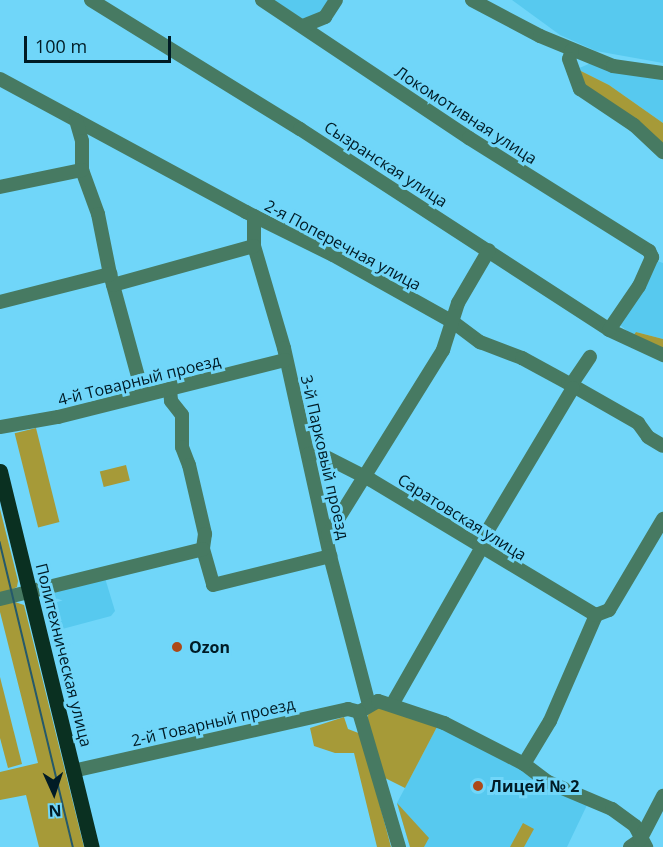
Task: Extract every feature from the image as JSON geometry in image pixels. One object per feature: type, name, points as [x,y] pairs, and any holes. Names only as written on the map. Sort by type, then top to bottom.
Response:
[{"type":"main road","name":"Политехническая улица","points":[[0,471],[92,847]]},
{"type":"street","name":"Сызранская улица","points":[[91,0],[489,250],[609,330],[663,355]]},
{"type":"street","points":[[108,11],[119,0]]},
{"type":"street","name":"Локомотивная улица","points":[[262,0],[469,138],[649,251],[652,257],[639,286],[609,330]]},
{"type":"street","points":[[303,26],[325,17],[336,0]]},
{"type":"street","points":[[472,0],[572,50],[613,66],[663,73]]},
{"type":"street","points":[[572,50],[569,59],[580,89],[634,125],[663,152]]},
{"type":"street","name":"2-я Поперечная улица","points":[[0,79],[254,216],[333,255],[453,322],[480,342],[522,358],[638,423],[648,437],[663,446]]},
{"type":"street","points":[[76,120],[82,141],[82,170],[98,214],[111,279],[143,395]]},
{"type":"street","points":[[0,187],[82,170]]},
{"type":"street","name":"3-й Парковый проезд","points":[[254,216],[254,246],[309,454],[364,709],[399,847]]},
{"type":"street","points":[[0,302],[254,246]]},
{"type":"street","points":[[328,535],[443,350],[458,303],[489,250]]},
{"type":"street","points":[[590,357],[393,703],[444,723],[524,764],[548,782],[612,809],[635,826],[639,845]]},
{"type":"street","name":"4-й Товарный проезд","points":[[0,427],[58,417],[285,360]]},
{"type":"street","points":[[170,389],[171,401],[182,415],[182,447],[205,534],[202,549],[213,585],[330,556]]},
{"type":"street","name":"Саратовская улица","points":[[309,454],[318,453],[365,477],[596,615]]},
{"type":"street","points":[[524,764],[550,721],[596,615],[609,610],[663,519]]},
{"type":"street","points":[[0,599],[202,549]]},
{"type":"street","name":"2-й Товарный проезд","points":[[74,771],[348,709],[364,709],[378,701],[393,703]]},
{"type":"street","points":[[639,845],[663,796]]},
{"type":"shaded area","points":[[274,0],[330,0],[321,15],[304,20]]},
{"type":"shaded area","points":[[512,0],[663,0],[663,63],[596,51],[560,35]]},
{"type":"shaded area","points":[[591,63],[663,78],[663,123],[609,85],[577,69]]},
{"type":"shaded area","points":[[577,69],[609,85],[663,123],[663,147],[583,87]]},
{"type":"shaded area","points":[[657,261],[663,263],[663,339],[636,332],[633,336],[620,325]]},
{"type":"shaded area","points":[[636,332],[663,339],[663,349],[633,336]]},
{"type":"shaded area","points":[[36,428],[59,522],[38,527],[15,433]]},
{"type":"shaded area","points":[[126,465],[130,481],[104,487],[100,472]]},
{"type":"shaded area","points":[[0,509],[18,581],[17,587],[4,593],[0,592]]},
{"type":"shaded area","points":[[105,578],[115,611],[111,616],[51,632],[44,603],[46,595]]},
{"type":"shaded area","points":[[15,602],[24,605],[84,847],[39,847],[26,795],[0,800],[0,772],[38,763],[0,612],[0,605]]},
{"type":"shaded area","points":[[0,677],[22,764],[8,768],[0,738]]},
{"type":"shaded area","points":[[381,706],[438,725],[405,788],[383,777],[367,720],[369,711]]},
{"type":"shaded area","points":[[344,717],[348,729],[361,734],[391,847],[377,847],[354,753],[335,753],[314,746],[310,728]]},
{"type":"shaded area","name":"Лицей № 2","points":[[438,725],[588,803],[567,847],[410,847],[397,803]]},
{"type":"shaded area","points":[[397,803],[429,838],[424,847],[410,847]]},
{"type":"shaded area","points":[[523,823],[534,829],[524,847],[510,847]]},
{"type":"tram line","points":[[0,542],[73,847]]},
{"type":"place","name":"Ozon","points":[[177,647]]},
{"type":"place","name":"Лицей № 2","points":[[478,786]]}]
